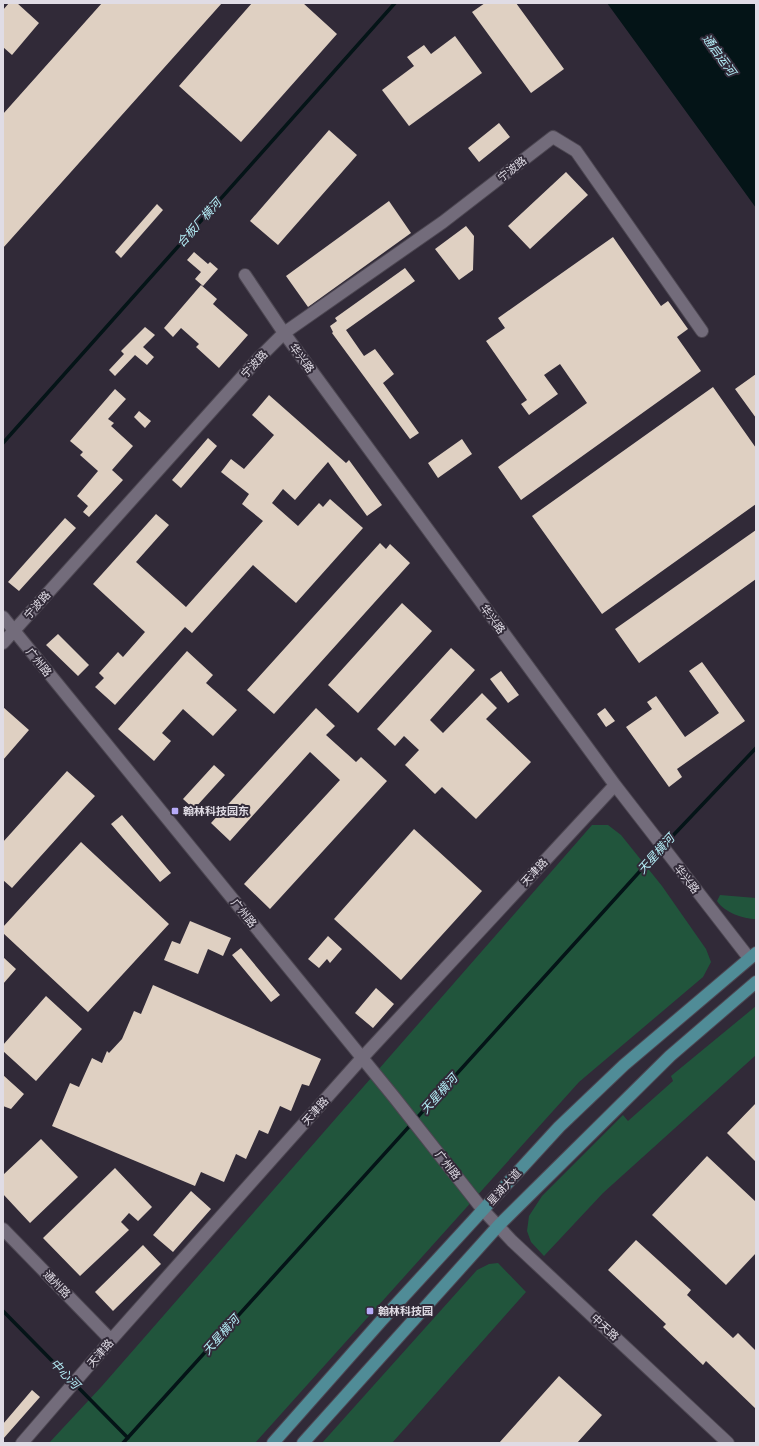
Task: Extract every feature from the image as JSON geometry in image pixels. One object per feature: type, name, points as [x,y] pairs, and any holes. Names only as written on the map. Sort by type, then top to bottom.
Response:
[{"type":"main road","name":"星湖大道","points":[[273,1443],[381,1321],[559,1127],[624,1065],[752,955]]},
{"type":"main road","name":"星湖大道","points":[[303,1443],[499,1225],[670,1056],[756,982]]},
{"type":"street","name":"宁波路","points":[[3,643],[258,359],[284,333],[443,222],[553,137],[576,151],[702,331]]},
{"type":"street","name":"华兴路","points":[[246,275],[284,333],[615,785],[683,875],[752,955]]},
{"type":"street","name":"广州路","points":[[3,617],[394,1097],[483,1210]]},
{"type":"street","name":"天津路","points":[[22,1443],[111,1340],[362,1058],[615,785]]},
{"type":"street","name":"中天路","points":[[483,1210],[499,1225],[512,1241],[728,1443]]},
{"type":"street","name":"通州路","points":[[3,1229],[111,1340]]},
{"type":"green space","points":[[592,825],[608,825],[621,835],[662,886],[706,949],[711,962],[703,977],[579,1082],[255,1443],[49,1443],[102,1386]]},
{"type":"green space","points":[[720,895],[756,898],[756,919],[745,918],[729,912],[717,901]]},
{"type":"green space","points":[[756,1006],[756,1055],[603,1193],[544,1256],[531,1242],[527,1231],[529,1216],[542,1196],[623,1115],[628,1121],[673,1081],[671,1076]]},
{"type":"green space","points":[[498,1263],[526,1292],[392,1443],[322,1443],[477,1270],[489,1264]]},
{"type":"water","name":"通启运河","points":[[607,3],[756,3],[756,208],[743,190]]},
{"type":"building","points":[[9,3],[17,3],[39,23],[12,55],[3,47],[3,10]]},
{"type":"building","points":[[102,3],[222,3],[3,248],[3,114]]},
{"type":"building","points":[[252,3],[303,3],[337,34],[241,142],[179,86]]},
{"type":"building","points":[[485,3],[516,3],[564,69],[531,93],[472,12]]},
{"type":"building","points":[[455,36],[482,73],[409,126],[382,90],[414,66],[407,57],[424,45],[431,54]]},
{"type":"building","points":[[499,123],[510,137],[479,162],[468,148]]},
{"type":"building","points":[[329,130],[357,155],[278,245],[250,221]]},
{"type":"building","points":[[566,172],[588,195],[530,249],[508,226]]},
{"type":"building","points":[[389,201],[411,233],[308,307],[286,276]]},
{"type":"building","points":[[157,204],[163,210],[121,258],[115,252]]},
{"type":"building","points":[[466,226],[474,236],[473,270],[459,280],[435,249]]},
{"type":"building","points":[[613,237],[661,306],[668,301],[688,329],[677,337],[701,371],[521,500],[498,467],[587,403],[560,364],[544,375],[558,394],[529,415],[521,404],[527,400],[486,341],[505,328],[498,318]]},
{"type":"building","points":[[194,252],[208,264],[210,262],[218,269],[203,286],[195,279],[201,272],[187,260]]},
{"type":"building","points":[[405,268],[415,281],[346,330],[364,356],[375,349],[394,374],[383,383],[419,433],[410,439],[332,333],[333,332],[330,326],[337,321],[335,318]]},
{"type":"building","points":[[201,285],[217,299],[213,304],[248,335],[219,368],[196,347],[199,344],[181,328],[173,337],[164,328]]},
{"type":"building","points":[[145,327],[155,335],[143,347],[154,357],[147,365],[135,355],[115,376],[109,370],[124,354],[121,351]]},
{"type":"building","points":[[756,374],[756,418],[735,389]]},
{"type":"building","points":[[713,387],[756,448],[756,504],[602,614],[532,516]]},
{"type":"building","points":[[115,389],[126,399],[108,419],[114,423],[111,426],[133,446],[112,470],[123,480],[89,517],[83,512],[88,506],[77,496],[98,471],[80,455],[83,452],[70,441]]},
{"type":"building","points":[[269,395],[346,463],[349,460],[382,505],[367,516],[328,462],[295,500],[283,489],[272,503],[298,526],[319,503],[323,507],[330,499],[363,528],[296,603],[253,565],[192,633],[185,627],[115,705],[95,687],[104,678],[99,673],[118,652],[123,657],[145,632],[93,584],[156,514],[169,525],[136,562],[186,607],[263,521],[242,504],[249,494],[221,472],[231,459],[244,469],[274,435],[252,415]]},
{"type":"building","points":[[139,411],[151,421],[145,428],[134,417]]},
{"type":"building","points":[[208,438],[217,446],[181,488],[172,480]]},
{"type":"building","points":[[462,439],[472,454],[438,478],[428,463]]},
{"type":"building","points":[[65,518],[76,528],[19,591],[8,582]]},
{"type":"building","points":[[756,530],[756,579],[639,663],[615,629]]},
{"type":"building","points":[[380,543],[386,549],[390,544],[410,563],[274,714],[247,690]]},
{"type":"building","points":[[402,603],[432,631],[358,713],[328,685]]},
{"type":"building","points":[[58,634],[89,665],[78,676],[46,645]]},
{"type":"building","points":[[451,648],[475,670],[430,720],[443,733],[482,693],[497,708],[486,719],[531,762],[476,819],[442,787],[435,794],[405,765],[419,750],[404,736],[395,746],[377,729]]},
{"type":"building","points":[[187,651],[213,675],[206,683],[237,710],[213,736],[183,709],[162,733],[171,741],[154,761],[118,729]]},
{"type":"building","points":[[702,662],[745,721],[677,769],[682,777],[669,787],[626,727],[652,709],[647,702],[656,696],[685,737],[719,713],[689,671]]},
{"type":"building","points":[[501,671],[519,695],[508,703],[490,679]]},
{"type":"building","points":[[3,707],[29,730],[3,760]]},
{"type":"building","points":[[316,708],[335,726],[326,735],[356,762],[361,757],[387,781],[270,909],[244,884],[340,780],[310,752],[230,841],[211,823]]},
{"type":"building","points":[[605,708],[615,721],[606,727],[597,714]]},
{"type":"building","points":[[214,765],[225,775],[194,809],[183,799]]},
{"type":"building","points":[[67,771],[95,796],[12,888],[3,880],[3,842]]},
{"type":"building","points":[[122,815],[171,873],[160,882],[111,824]]},
{"type":"building","points":[[414,829],[482,891],[401,980],[334,919]]},
{"type":"building","points":[[81,842],[169,924],[88,1012],[3,933],[3,927]]},
{"type":"building","points":[[190,921],[231,938],[223,956],[208,949],[198,974],[164,960],[172,941],[180,944]]},
{"type":"building","points":[[328,936],[342,949],[330,963],[327,959],[319,968],[308,959]]},
{"type":"building","points":[[241,948],[280,995],[271,1002],[232,955]]},
{"type":"building","points":[[3,957],[16,969],[3,984]]},
{"type":"building","points":[[153,985],[321,1059],[309,1086],[302,1084],[291,1111],[280,1106],[268,1134],[259,1130],[246,1159],[236,1154],[224,1182],[201,1172],[195,1186],[52,1126],[70,1083],[79,1087],[92,1058],[102,1063],[107,1051],[109,1053],[122,1039],[134,1011],[141,1014]]},
{"type":"building","points":[[376,988],[394,1004],[373,1028],[355,1013]]},
{"type":"building","points":[[46,996],[82,1029],[36,1081],[3,1051],[3,1045]]},
{"type":"building","points":[[3,1075],[24,1094],[11,1109],[3,1106]]},
{"type":"building","points":[[756,1103],[756,1162],[727,1133]]},
{"type":"building","points":[[41,1139],[78,1177],[30,1223],[3,1194],[3,1175]]},
{"type":"building","points":[[707,1156],[756,1202],[756,1253],[726,1285],[652,1215]]},
{"type":"building","points":[[115,1168],[152,1207],[138,1221],[129,1213],[121,1222],[129,1230],[80,1276],[43,1238]]},
{"type":"building","points":[[191,1191],[211,1209],[173,1252],[153,1235]]},
{"type":"building","points":[[636,1240],[691,1290],[687,1295],[733,1338],[738,1333],[756,1351],[756,1409],[706,1361],[703,1365],[663,1327],[666,1324],[608,1270]]},
{"type":"building","points":[[143,1245],[161,1264],[113,1311],[95,1292]]},
{"type":"building","points":[[559,1376],[602,1415],[577,1443],[499,1443]]},
{"type":"building","points":[[32,1390],[40,1397],[3,1439],[3,1424]]},
{"type":"waterway","name":"合板厂横河","points":[[3,443],[395,3]]},
{"type":"waterway","name":"天星横河","points":[[665,844],[756,748]]},
{"type":"waterway","name":"天星横河","points":[[123,1443],[660,849]]},
{"type":"waterway","name":"中心河","points":[[3,1311],[128,1438]]},
{"type":"place","name":"翰林科技园东","points":[[175,811]]},
{"type":"place","name":"翰林科技园","points":[[370,1311]]}]
